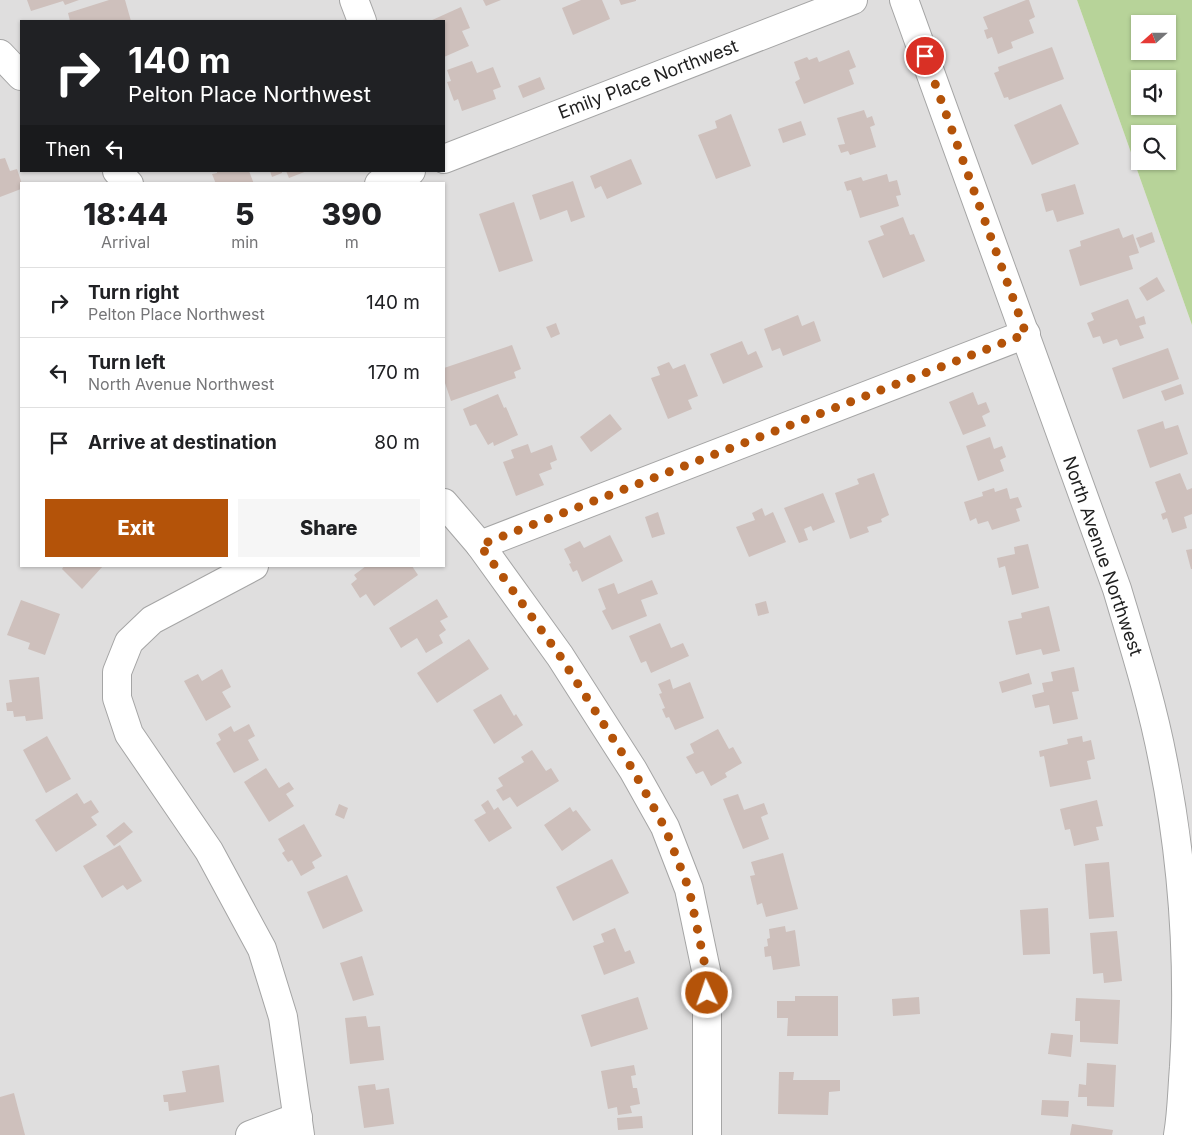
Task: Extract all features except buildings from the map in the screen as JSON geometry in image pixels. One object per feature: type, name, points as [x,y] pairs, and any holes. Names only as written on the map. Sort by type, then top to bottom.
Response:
[{"type":"street","points":[[354,0],[362,20]]},
{"type":"street","name":"Emily Place Northwest","points":[[445,159],[853,0]]},
{"type":"street","name":"North Avenue Northwest","points":[[904,0],[1117,589],[1144,678],[1163,761],[1177,850],[1185,940],[1186,1029],[1178,1135]]},
{"type":"street","points":[[0,54],[20,75]]},
{"type":"street","points":[[118,172],[127,182]]},
{"type":"street","points":[[384,182],[409,172]]},
{"type":"street","points":[[480,545],[1026,334]]},
{"type":"street","points":[[445,504],[480,545],[560,656],[633,770],[665,828],[689,889],[707,975],[706,1135]]},
{"type":"street","points":[[250,1135],[299,1126],[283,1017],[262,949],[209,851],[129,734],[117,698],[117,672],[129,642],[152,620],[252,567]]},
{"type":"shaded area","points":[[0,0],[1077,0],[1131,153],[1131,170],[1137,170],[1192,325],[1192,1135],[0,1135]]},
{"type":"green space","points":[[1077,0],[1192,0],[1192,325],[1137,170],[1176,170],[1176,125],[1131,125],[1131,153]]},
{"type":"route","points":[[707,993],[707,975],[689,889],[665,828],[633,770],[560,656],[480,545],[1026,334],[925,56]]}]
